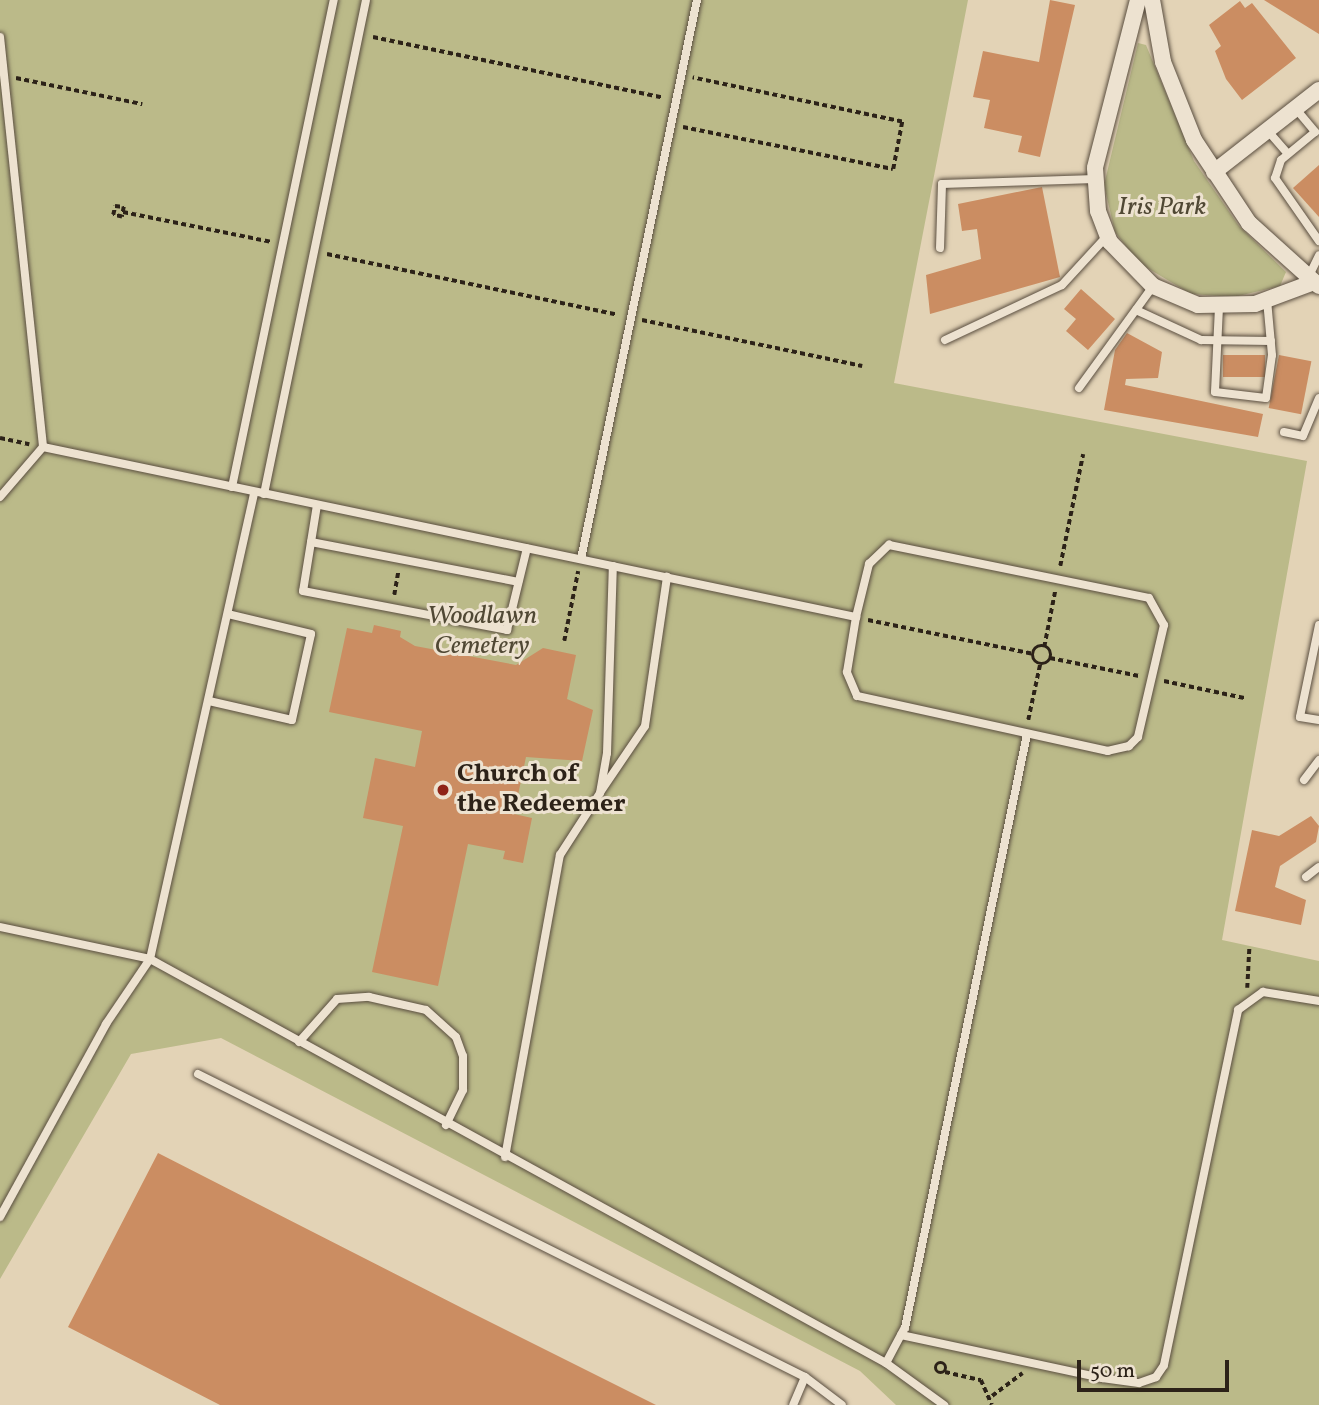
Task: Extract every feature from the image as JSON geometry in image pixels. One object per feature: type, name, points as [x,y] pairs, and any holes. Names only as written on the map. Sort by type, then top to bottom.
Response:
[{"type":"street","points":[[1138,0],[1103,125],[1095,179],[1107,236],[1153,286],[1180,300],[1219,307],[1268,300],[1314,282],[1263,239],[1214,172],[1171,90],[1152,0]]},
{"type":"street","points":[[1214,172],[1319,90]]},
{"type":"lane","points":[[232,487],[334,0]]},
{"type":"lane","points":[[264,494],[366,0]]},
{"type":"lane","points":[[581,559],[697,0]]},
{"type":"lane","points":[[0,37],[43,447],[0,497]]},
{"type":"lane","points":[[1296,109],[1315,132],[1279,164],[1277,184],[1319,241]]},
{"type":"lane","points":[[1268,131],[1288,154]]},
{"type":"lane","points":[[940,248],[943,184],[1095,179]]},
{"type":"lane","points":[[945,341],[1062,285],[1107,236]]},
{"type":"lane","points":[[1314,282],[1319,255]]},
{"type":"lane","points":[[1079,388],[1153,286]]},
{"type":"lane","points":[[1219,307],[1215,392],[1266,398],[1271,341],[1268,300]]},
{"type":"lane","points":[[1136,310],[1176,333],[1217,343],[1271,341]]},
{"type":"lane","points":[[1284,432],[1303,436],[1319,398]]},
{"type":"lane","points":[[43,447],[856,617]]},
{"type":"lane","points":[[0,1217],[106,1024],[150,959],[254,492]]},
{"type":"lane","points":[[317,505],[303,591],[507,630],[527,548]]},
{"type":"lane","points":[[311,542],[519,582]]},
{"type":"lane","points":[[889,545],[1058,576],[1149,598],[1162,613],[1163,632],[1142,730],[1129,746],[1108,751],[862,700],[847,672],[856,617],[869,564],[889,545]]},
{"type":"lane","points":[[600,793],[607,753],[613,566]]},
{"type":"lane","points":[[505,1157],[560,855],[645,726],[667,577]]},
{"type":"lane","points":[[209,701],[292,720],[309,646],[311,634],[228,614]]},
{"type":"lane","points":[[1319,625],[1300,717],[1319,720]]},
{"type":"lane","points":[[886,1363],[901,1335],[1026,734]]},
{"type":"lane","points":[[1304,780],[1319,760]]},
{"type":"lane","points":[[1306,877],[1319,867]]},
{"type":"lane","points":[[0,927],[150,959],[446,1125],[886,1363],[944,1405]]},
{"type":"lane","points":[[901,1335],[1139,1383],[1162,1370],[1233,1026],[1252,996],[1319,1001]]},
{"type":"lane","points":[[299,1042],[322,1009],[337,999],[369,997],[426,1010],[456,1037],[463,1056],[463,1090],[446,1125]]},
{"type":"lane","points":[[198,1074],[805,1377],[842,1405]]},
{"type":"lane","points":[[793,1405],[805,1377]]},
{"type":"path","points":[[360,34],[676,101]]},
{"type":"path","points":[[4,75],[142,104]]},
{"type":"path","points":[[671,124],[893,169],[902,122],[681,76]]},
{"type":"path","points":[[123,212],[284,244]]},
{"type":"path","points":[[314,251],[862,366]]},
{"type":"path","points":[[0,438],[43,447]]},
{"type":"path","points":[[1033,654],[1044,647],[1083,454]]},
{"type":"path","points":[[391,608],[401,559]]},
{"type":"path","points":[[564,641],[581,559]]},
{"type":"path","points":[[856,617],[1033,654],[1040,664]]},
{"type":"path","points":[[1026,734],[1040,664],[1051,656],[1044,647]]},
{"type":"path","points":[[1249,949],[1242,981],[1252,996]]},
{"type":"path","points":[[992,1396],[1013,1385],[1025,1361]]},
{"type":"path","points":[[945,1372],[981,1380],[992,1396],[992,1405]]},
{"type":"green space","name":"Woodlawn Cemetery","points":[[0,0],[968,0],[894,383],[1307,461],[1222,940],[1319,961],[1319,1405],[896,1405],[860,1371],[221,1038],[131,1054],[0,1279]]},
{"type":"green space","name":"Iris Park","points":[[1138,43],[1146,45],[1194,161],[1239,226],[1286,272],[1280,286],[1234,297],[1191,294],[1139,263],[1115,232],[1104,185]]},
{"type":"building","points":[[1050,0],[1075,5],[1040,157],[1018,152],[1022,136],[984,128],[990,100],[973,97],[983,51],[1039,62]]},
{"type":"building","points":[[1264,0],[1319,0],[1319,34]]},
{"type":"building","points":[[1240,1],[1245,8],[1252,3],[1296,58],[1242,100],[1226,79],[1215,51],[1221,46],[1209,25]]},
{"type":"building","points":[[1319,165],[1319,217],[1293,188]]},
{"type":"building","points":[[1042,187],[1060,277],[930,314],[926,275],[981,259],[977,229],[962,231],[958,204]]},
{"type":"building","points":[[1081,289],[1115,319],[1088,350],[1066,331],[1076,319],[1064,309]]},
{"type":"building","points":[[1127,333],[1162,352],[1158,378],[1126,379],[1125,385],[1263,414],[1258,437],[1104,410],[1115,350]]},
{"type":"building","points":[[1223,355],[1265,355],[1265,377],[1223,377]]},
{"type":"building","points":[[1279,355],[1311,361],[1301,414],[1269,408]]},
{"type":"building","name":"Church of the Redeemer","points":[[374,625],[401,631],[400,637],[415,646],[516,665],[543,648],[576,655],[567,699],[593,710],[582,761],[526,757],[514,814],[532,818],[523,863],[503,859],[505,851],[468,844],[438,986],[372,972],[403,826],[363,818],[375,758],[415,767],[422,731],[329,712],[347,628],[372,633]]},
{"type":"building","points":[[1311,816],[1319,826],[1316,842],[1280,866],[1275,887],[1306,900],[1301,925],[1235,911],[1252,830],[1279,836]]},
{"type":"building","points":[[158,1153],[656,1405],[220,1405],[68,1327]]},
{"type":"place","name":"Church of the Redeemer","points":[[443,790]]}]
